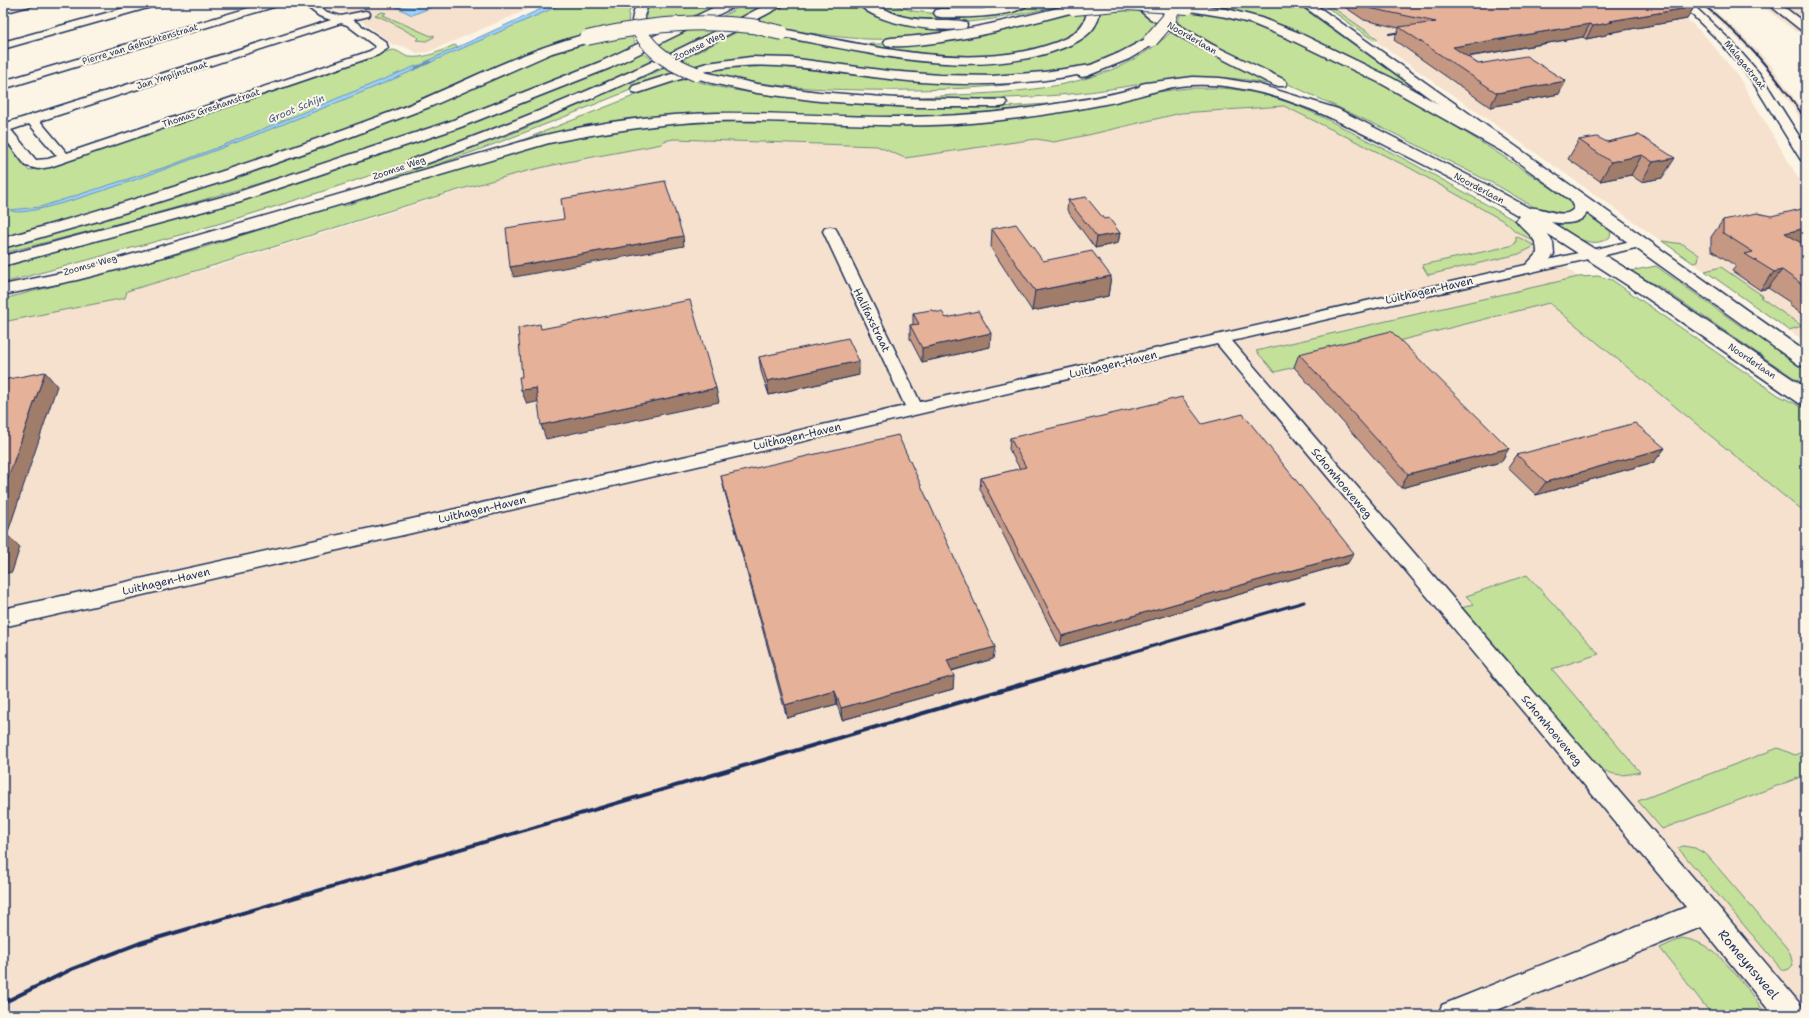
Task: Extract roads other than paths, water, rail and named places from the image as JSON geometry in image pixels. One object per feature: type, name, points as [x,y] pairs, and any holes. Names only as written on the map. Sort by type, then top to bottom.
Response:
[{"type":"main road","points":[[643,3],[638,16],[640,32],[652,50],[661,58],[696,74],[730,83],[785,94],[822,98],[957,104],[1055,100],[1198,81],[1250,85],[1289,95],[1346,120]]},
{"type":"main road","points":[[3,261],[234,198],[456,124],[605,65],[732,3]]},
{"type":"main road","name":"Zoomse Weg","points":[[3,290],[271,212],[474,142],[625,81],[725,33],[778,3]]},
{"type":"main road","points":[[864,3],[882,13],[898,18],[926,24],[947,25],[990,23],[1074,8],[1128,3],[1188,7],[1227,13],[1257,21],[1292,35],[1387,81],[1508,149]]},
{"type":"main road","points":[[928,12],[950,14],[978,13],[1005,9],[1023,3]]},
{"type":"main road","points":[[3,243],[92,218],[222,177],[345,134],[427,102],[547,50],[587,38],[641,27],[695,23],[750,26],[871,50],[926,57],[980,59],[1008,58],[1047,50],[1077,37],[1092,22],[1094,13],[1092,3]]},
{"type":"main road","name":"Noorderlaan","points":[[1137,3],[1154,16],[1203,45],[1309,98],[1346,120],[1485,190],[1592,253],[1806,398]]},
{"type":"main road","points":[[730,83],[817,92],[914,93],[963,91],[1037,84],[1072,76],[1132,52],[1151,40],[1163,28],[1170,18],[1174,3]]},
{"type":"main road","points":[[1305,3],[1806,361]]},
{"type":"main road","points":[[812,38],[879,42],[951,38],[989,31],[1074,8]]},
{"type":"main road","points":[[376,189],[542,130],[668,78],[718,65],[757,61],[779,61],[889,76],[972,80],[1039,77],[1095,68]]},
{"type":"main road","points":[[3,290],[129,261],[546,139],[628,124],[716,117],[885,122],[972,119],[1022,114],[1082,104],[1144,91],[1160,85]]},
{"type":"main road","points":[[1485,190],[1536,212],[1563,218],[1576,216],[1580,212],[1582,208],[1577,197]]},
{"type":"main road","points":[[1485,190],[1527,222],[1541,237],[1545,244],[1545,254],[1534,266]]},
{"type":"street","points":[[3,10],[30,3]]},
{"type":"street","points":[[3,46],[154,3]]},
{"type":"street","name":"Pierre van Gehuchtenstraat","points":[[3,85],[276,3]]},
{"type":"street","points":[[307,3],[322,14],[340,20]]},
{"type":"street","name":"Malagastraat","points":[[1685,3],[1726,42],[1756,77],[1806,157]]},
{"type":"street","points":[[1772,3],[1806,29]]},
{"type":"street","name":"Jan Ympijnstraat","points":[[3,128],[323,27],[340,20],[365,14]]},
{"type":"street","name":"Thomas Greshamstraat","points":[[3,128],[31,163],[38,165],[65,158],[374,53],[382,48],[382,44],[351,24],[340,20]]},
{"type":"street","points":[[32,120],[65,158]]},
{"type":"street","name":"Halifaxstraat","points":[[830,231],[915,409]]},
{"type":"street","name":"Luithagen-Haven","points":[[3,618],[412,526],[1534,266],[1640,243]]},
{"type":"street","name":"Schomhoeveweg","points":[[1221,339],[1706,912]]},
{"type":"street","points":[[1452,1015],[1706,912]]},
{"type":"street","name":"Romeynsweel","points":[[1706,912],[1791,1015]]},
{"type":"water","points":[[427,3],[443,3],[412,15],[396,7]]},
{"type":"water","points":[[554,3],[565,3],[429,63],[425,63],[425,62]]},
{"type":"water","points":[[420,65],[421,67],[342,101],[207,154],[138,179],[77,199],[32,210],[10,210],[40,207],[172,165]]},
{"type":"waterway","name":"Groot Schijn","points":[[416,68],[430,62]]},
{"type":"railway","points":[[1701,3],[1731,29],[1758,57],[1783,87],[1806,120]]},
{"type":"railway","points":[[1389,34],[1407,31]]},
{"type":"railway","points":[[1081,667],[1304,602]]},
{"type":"railway","points":[[3,1003],[72,969],[140,943],[1084,666]]}]
